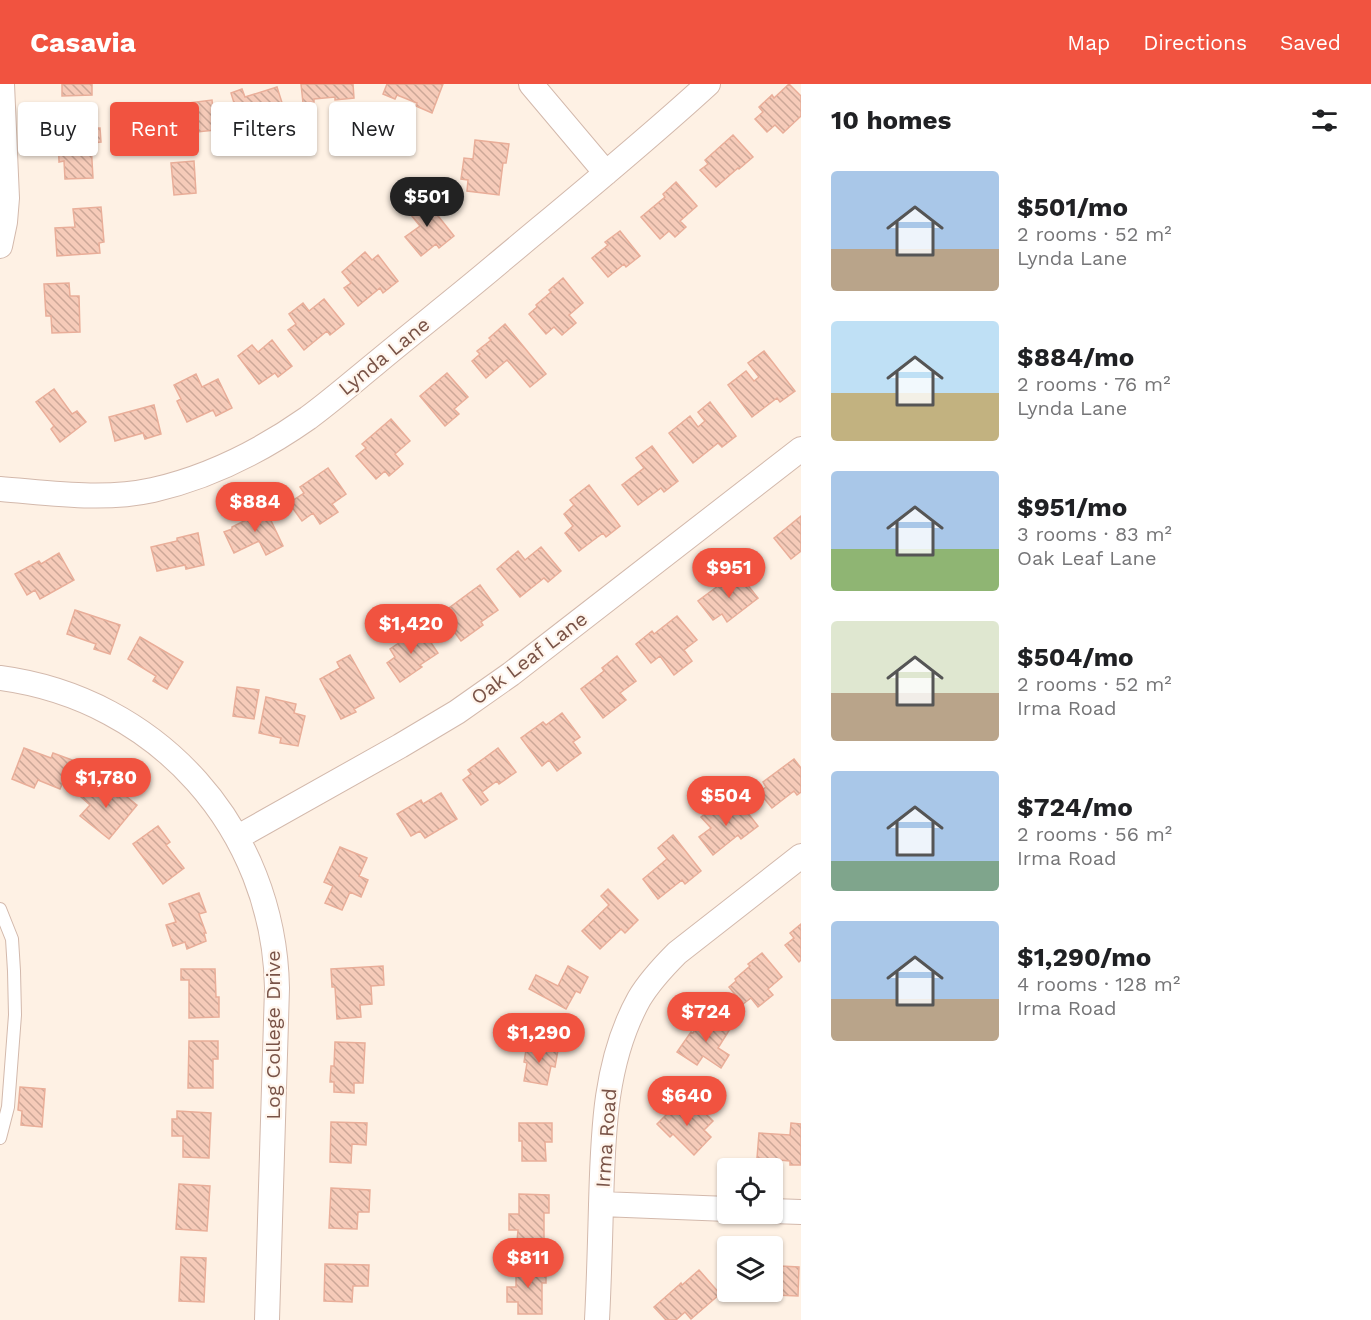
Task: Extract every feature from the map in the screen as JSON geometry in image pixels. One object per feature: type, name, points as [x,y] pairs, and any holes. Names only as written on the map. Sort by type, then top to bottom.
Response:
[{"type":"street","points":[[0,246],[7,198],[2,84]]},
{"type":"street","points":[[531,84],[606,173]]},
{"type":"street","name":"Lynda Lane","points":[[0,489],[82,496],[122,496],[154,490],[199,477],[252,453],[310,416],[606,173],[708,84]]},
{"type":"street","name":"Oak Leaf Lane","points":[[238,837],[457,712],[512,674],[801,449]]},
{"type":"street","name":"Log College Drive","points":[[0,678],[74,697],[110,712],[143,733],[167,752],[200,784],[228,821],[242,845],[259,886],[271,926],[277,968],[267,1320]]},
{"type":"street","name":"Irma Road","points":[[597,1320],[607,1099],[611,1073],[622,1036],[639,998],[660,970],[677,953],[801,856]]},
{"type":"street","points":[[601,1204],[717,1209]]},
{"type":"street","points":[[783,1211],[801,1212]]},
{"type":"lane","points":[[0,909],[12,939],[15,1016],[8,1107],[0,1138]]},
{"type":"building","points":[[62,84],[92,84],[92,95],[62,96]]},
{"type":"building","points":[[301,84],[353,84],[354,98],[335,100],[335,97],[303,102]]},
{"type":"building","points":[[387,84],[443,84],[432,113],[416,106],[416,102],[397,95],[395,99],[383,94]]},
{"type":"building","points":[[789,84],[801,96],[801,116],[783,133],[775,125],[767,132],[755,119],[763,112],[759,107],[772,95],[774,98]]},
{"type":"building","points":[[277,87],[282,102],[234,102],[231,93],[242,89],[245,97]]},
{"type":"building","points":[[212,100],[211,130],[199,132],[199,102],[196,102]]},
{"type":"building","points":[[98,128],[100,128],[101,142],[98,142]]},
{"type":"building","points":[[733,135],[753,157],[716,187],[700,170],[708,164],[705,160]]},
{"type":"building","points":[[475,140],[509,144],[506,163],[503,163],[499,195],[467,191],[468,180],[461,179],[464,158],[473,159]]},
{"type":"building","points":[[59,156],[92,156],[93,178],[65,179],[64,161],[59,162]]},
{"type":"building","points":[[194,161],[196,193],[174,195],[171,163]]},
{"type":"building","points":[[676,182],[697,206],[680,221],[686,227],[675,237],[669,231],[660,239],[641,217],[665,197],[663,194]]},
{"type":"building","points":[[423,197],[454,236],[439,248],[436,244],[421,256],[405,237],[420,226],[407,210]]},
{"type":"building","points":[[101,207],[104,242],[99,243],[100,253],[57,256],[55,228],[75,227],[73,209]]},
{"type":"building","points":[[620,231],[640,256],[626,267],[624,264],[608,277],[592,258],[608,245],[605,242]]},
{"type":"building","points":[[365,252],[372,260],[378,255],[398,281],[383,293],[380,288],[358,306],[344,288],[351,283],[342,272]]},
{"type":"building","points":[[563,278],[583,303],[569,315],[576,323],[562,335],[554,327],[546,334],[529,314],[551,292],[549,290]]},
{"type":"building","points":[[69,283],[70,296],[79,296],[80,332],[52,333],[51,316],[46,316],[44,284]]},
{"type":"building","points":[[324,299],[344,324],[330,335],[327,331],[304,350],[288,330],[296,324],[289,314],[303,303],[309,311]]},
{"type":"building","points":[[505,324],[546,374],[530,387],[507,360],[486,378],[472,361],[480,354],[477,351]]},
{"type":"building","points":[[272,340],[292,366],[278,377],[275,373],[259,384],[238,356],[252,345],[258,352]]},
{"type":"building","points":[[764,351],[795,391],[780,402],[777,398],[752,417],[728,385],[746,371],[754,381],[759,377],[748,363]]},
{"type":"building","points":[[447,373],[468,397],[454,409],[459,414],[445,426],[420,396]]},
{"type":"building","points":[[196,374],[202,387],[218,379],[232,408],[216,416],[213,410],[187,422],[177,401],[181,399],[174,385]]},
{"type":"building","points":[[54,389],[72,414],[77,411],[86,422],[60,442],[51,429],[54,426],[36,402]]},
{"type":"building","points":[[710,402],[736,436],[722,447],[718,443],[693,463],[669,433],[690,416],[698,427],[705,421],[698,412]]},
{"type":"building","points":[[154,405],[161,434],[145,439],[143,433],[115,441],[109,417]]},
{"type":"building","points":[[391,419],[410,441],[395,454],[403,464],[389,476],[385,471],[376,479],[356,456],[366,448],[362,444]]},
{"type":"building","points":[[652,446],[678,481],[664,492],[661,488],[638,505],[622,485],[644,468],[636,458]]},
{"type":"building","points":[[328,468],[346,494],[332,504],[338,512],[320,524],[313,513],[302,521],[289,503],[304,493],[300,487]]},
{"type":"building","points":[[589,485],[620,526],[606,537],[603,533],[579,551],[565,533],[573,526],[564,514],[574,505],[570,500]]},
{"type":"building","points":[[265,508],[283,546],[266,555],[259,541],[234,553],[224,532],[250,518],[249,515]]},
{"type":"building","points":[[801,516],[801,551],[791,559],[774,538]]},
{"type":"building","points":[[198,533],[204,565],[186,569],[185,565],[157,571],[151,547]]},
{"type":"building","points":[[541,547],[561,571],[548,582],[544,578],[520,597],[497,569],[518,551],[525,560]]},
{"type":"building","points":[[59,553],[74,580],[40,599],[35,590],[27,595],[15,574],[39,561],[41,564]]},
{"type":"building","points":[[739,574],[758,598],[727,622],[722,614],[713,620],[698,601]]},
{"type":"building","points":[[480,585],[498,610],[481,622],[483,625],[461,641],[447,622],[455,616],[449,608]]},
{"type":"building","points":[[75,610],[120,625],[110,654],[94,649],[96,644],[67,634]]},
{"type":"building","points":[[677,616],[697,640],[684,650],[692,661],[674,675],[660,656],[651,663],[636,644],[652,631],[654,634]]},
{"type":"building","points":[[421,628],[438,653],[400,682],[387,663],[395,657],[390,649]]},
{"type":"building","points":[[140,637],[183,662],[167,689],[153,681],[156,676],[128,659]]},
{"type":"building","points":[[350,655],[374,698],[354,709],[356,712],[341,719],[320,679],[340,668],[337,662]]},
{"type":"building","points":[[617,656],[636,681],[620,693],[626,700],[603,718],[581,689],[604,671],[602,668]]},
{"type":"building","points":[[237,687],[259,690],[254,719],[233,716]]},
{"type":"building","points":[[266,697],[296,704],[294,713],[305,716],[298,746],[280,743],[281,738],[259,733]]},
{"type":"building","points":[[562,713],[580,737],[573,742],[581,753],[557,771],[549,760],[542,766],[521,738],[543,722],[546,725]]},
{"type":"building","points":[[24,748],[51,758],[53,753],[72,760],[60,789],[38,780],[34,788],[12,779]]},
{"type":"building","points":[[498,748],[516,772],[499,784],[497,781],[482,792],[488,800],[481,805],[463,780],[471,774],[468,770]]},
{"type":"building","points":[[794,759],[801,768],[801,792],[797,795],[794,791],[772,808],[759,792],[766,787],[763,782]]},
{"type":"building","points":[[95,780],[118,798],[122,793],[137,805],[109,839],[80,816],[90,805],[81,797]]},
{"type":"building","points":[[441,793],[457,819],[425,838],[420,831],[411,836],[397,814],[421,800],[423,804]]},
{"type":"building","points":[[740,803],[758,826],[741,839],[738,835],[713,855],[699,837],[711,828],[701,817],[717,805],[725,815]]},
{"type":"building","points":[[158,826],[170,842],[166,845],[184,868],[163,884],[133,844]]},
{"type":"building","points":[[673,835],[701,871],[685,884],[682,880],[658,899],[643,879],[667,859],[658,848]]},
{"type":"building","points":[[340,847],[367,858],[359,876],[368,880],[361,897],[350,892],[342,910],[325,903],[333,886],[324,882]]},
{"type":"building","points":[[608,889],[638,920],[625,933],[621,929],[600,949],[582,931],[609,905],[601,896]]},
{"type":"building","points":[[199,893],[206,912],[199,914],[206,933],[204,933],[206,941],[187,949],[185,942],[173,946],[166,925],[176,922],[169,904]]},
{"type":"building","points":[[801,924],[801,960],[799,962],[785,945],[794,938],[790,933]]},
{"type":"building","points":[[762,953],[782,977],[768,989],[773,995],[758,1007],[751,998],[743,1004],[729,987],[750,966],[748,964]]},
{"type":"building","points":[[383,966],[384,985],[371,986],[372,1004],[360,1005],[361,1017],[337,1019],[335,987],[332,987],[331,969]]},
{"type":"building","points":[[568,966],[588,977],[580,993],[576,991],[566,1009],[529,989],[536,975],[558,986]]},
{"type":"building","points":[[181,969],[215,969],[219,1017],[189,1018],[189,980],[181,980]]},
{"type":"building","points":[[706,1014],[730,1029],[718,1048],[729,1055],[721,1068],[703,1056],[697,1065],[677,1052]]},
{"type":"building","points":[[189,1041],[218,1041],[218,1059],[213,1059],[213,1088],[188,1088]]},
{"type":"building","points":[[335,1042],[365,1043],[363,1083],[354,1083],[354,1093],[334,1092],[334,1082],[330,1082],[331,1066],[334,1066]]},
{"type":"building","points":[[527,1044],[558,1050],[555,1067],[551,1066],[547,1085],[524,1081]]},
{"type":"building","points":[[20,1087],[45,1089],[42,1127],[21,1125],[22,1111],[18,1110]]},
{"type":"building","points":[[678,1103],[691,1116],[700,1108],[713,1121],[704,1130],[711,1137],[694,1155],[673,1134],[670,1137],[657,1124]]},
{"type":"building","points":[[177,1111],[211,1113],[209,1158],[183,1157],[183,1136],[172,1136],[172,1119],[177,1119]]},
{"type":"building","points":[[331,1122],[367,1123],[366,1145],[352,1144],[351,1163],[330,1162]]},
{"type":"building","points":[[519,1123],[552,1123],[552,1142],[545,1142],[546,1161],[522,1161]]},
{"type":"building","points":[[791,1123],[801,1124],[801,1165],[790,1165],[790,1161],[783,1160],[783,1158],[757,1158],[759,1133],[790,1135]]},
{"type":"building","points":[[179,1184],[210,1186],[207,1231],[176,1229]]},
{"type":"building","points":[[331,1188],[370,1190],[369,1212],[358,1212],[357,1229],[329,1228]]},
{"type":"building","points":[[519,1194],[549,1195],[549,1213],[544,1213],[544,1242],[517,1242],[518,1230],[509,1230],[509,1214],[519,1214]]},
{"type":"building","points":[[181,1257],[206,1258],[204,1302],[179,1301]]},
{"type":"building","points":[[325,1264],[369,1265],[368,1286],[353,1286],[352,1302],[324,1301]]},
{"type":"building","points":[[516,1265],[546,1265],[546,1283],[542,1283],[542,1314],[518,1314],[518,1302],[507,1302],[507,1287],[516,1287]]},
{"type":"building","points":[[783,1266],[799,1267],[798,1296],[783,1295]]},
{"type":"building","points":[[699,1270],[717,1291],[717,1297],[691,1319],[685,1312],[676,1320],[666,1320],[654,1307],[681,1283],[682,1285]]}]
